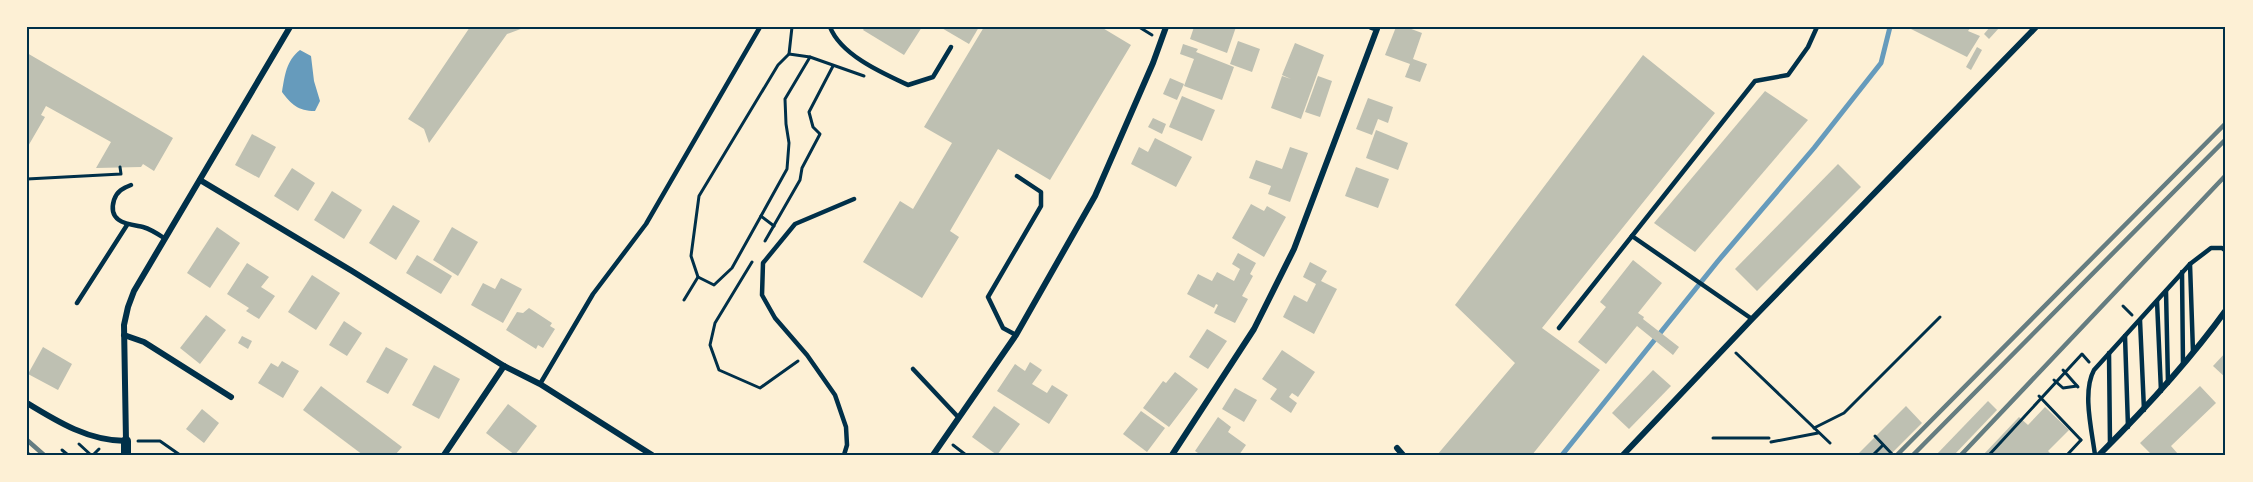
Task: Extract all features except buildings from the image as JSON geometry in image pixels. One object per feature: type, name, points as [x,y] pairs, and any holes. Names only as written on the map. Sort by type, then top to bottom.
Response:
[{"type":"street","points":[[126,455],[130,441],[124,335],[128,307],[164,238],[290,27]]},
{"type":"street","points":[[933,455],[1016,335],[1095,196],[1153,63],[1166,27]]},
{"type":"street","points":[[1623,455],[2036,27]]},
{"type":"street","points":[[1172,455],[1254,329],[1293,249],[1375,28]]},
{"type":"street","points":[[200,180],[342,264],[504,366],[540,384],[652,455]]},
{"type":"street","points":[[2097,455],[2161,392],[2226,310]]},
{"type":"street","points":[[124,335],[144,342],[231,397]]},
{"type":"street","points":[[444,455],[504,366]]},
{"type":"street","points":[[27,403],[61,423],[92,437],[106,441],[130,441]]},
{"type":"street","points":[[1397,447],[1403,455]]},
{"type":"lane","points":[[540,384],[594,294],[646,224],[760,27]]},
{"type":"lane","points":[[830,27],[842,46],[875,70],[908,85],[933,78],[951,47]]},
{"type":"lane","points":[[1559,328],[1755,81],[1788,75],[1808,47],[1817,27]]},
{"type":"lane","points":[[1016,335],[1003,328],[988,297],[1041,206],[1041,192],[1017,176]]},
{"type":"lane","points":[[131,185],[119,192],[113,204],[117,218],[127,225],[145,227],[164,238]]},
{"type":"lane","points":[[844,455],[847,445],[846,427],[835,395],[807,355],[775,318],[762,296],[762,274],[763,263],[795,224],[854,199]]},
{"type":"lane","points":[[77,303],[127,225]]},
{"type":"lane","points":[[1632,236],[1752,319]]},
{"type":"lane","points":[[2097,455],[2088,392],[2094,370],[2190,264],[2211,248],[2222,248],[2226,251]]},
{"type":"lane","points":[[2190,264],[2193,354]]},
{"type":"lane","points":[[2182,272],[2183,367]]},
{"type":"lane","points":[[2166,291],[2168,383]]},
{"type":"lane","points":[[2157,301],[2161,392]]},
{"type":"lane","points":[[2140,320],[2144,411]]},
{"type":"lane","points":[[2125,336],[2128,427]]},
{"type":"lane","points":[[2109,353],[2110,444]]},
{"type":"lane","points":[[913,369],[959,418]]},
{"type":"path","points":[[792,27],[789,54],[778,64],[699,196],[691,256],[698,277],[714,285],[732,267],[787,169],[789,143],[785,99],[810,57]]},
{"type":"path","points":[[789,54],[810,57],[871,79],[875,70]]},
{"type":"path","points":[[27,179],[121,174],[120,167]]},
{"type":"path","points":[[761,216],[774,226]]},
{"type":"path","points":[[684,300],[698,277]]},
{"type":"path","points":[[2123,306],[2132,315]]},
{"type":"path","points":[[1814,429],[1844,413],[1940,317]]},
{"type":"path","points":[[1728,346],[1830,443]]},
{"type":"path","points":[[1989,455],[2064,371],[2082,354],[2088,361]]},
{"type":"path","points":[[2064,371],[2077,386],[2088,392]]},
{"type":"path","points":[[2055,381],[2063,388],[2077,386]]},
{"type":"path","points":[[2040,397],[2082,440],[2067,455]]},
{"type":"path","points":[[1713,438],[1770,440],[1818,433]]},
{"type":"path","points":[[1875,436],[1892,454]]},
{"type":"path","points":[[944,439],[966,455]]},
{"type":"path","points":[[130,441],[160,441],[180,455]]},
{"type":"path","points":[[1873,455],[1883,445]]},
{"type":"path","points":[[62,450],[68,455]]},
{"type":"path","points":[[87,451],[91,455]]},
{"type":"water","points":[[300,50],[311,56],[314,81],[320,101],[315,111],[304,110],[296,106],[282,92],[289,64]]},
{"type":"waterway","points":[[1562,455],[1881,63],[1890,27]]},
{"type":"railway","points":[[1897,455],[2226,123]]},
{"type":"railway","points":[[1913,455],[2226,139]]},
{"type":"railway","points":[[1961,455],[2226,175]]},
{"type":"railway","points":[[27,440],[44,455]]}]
